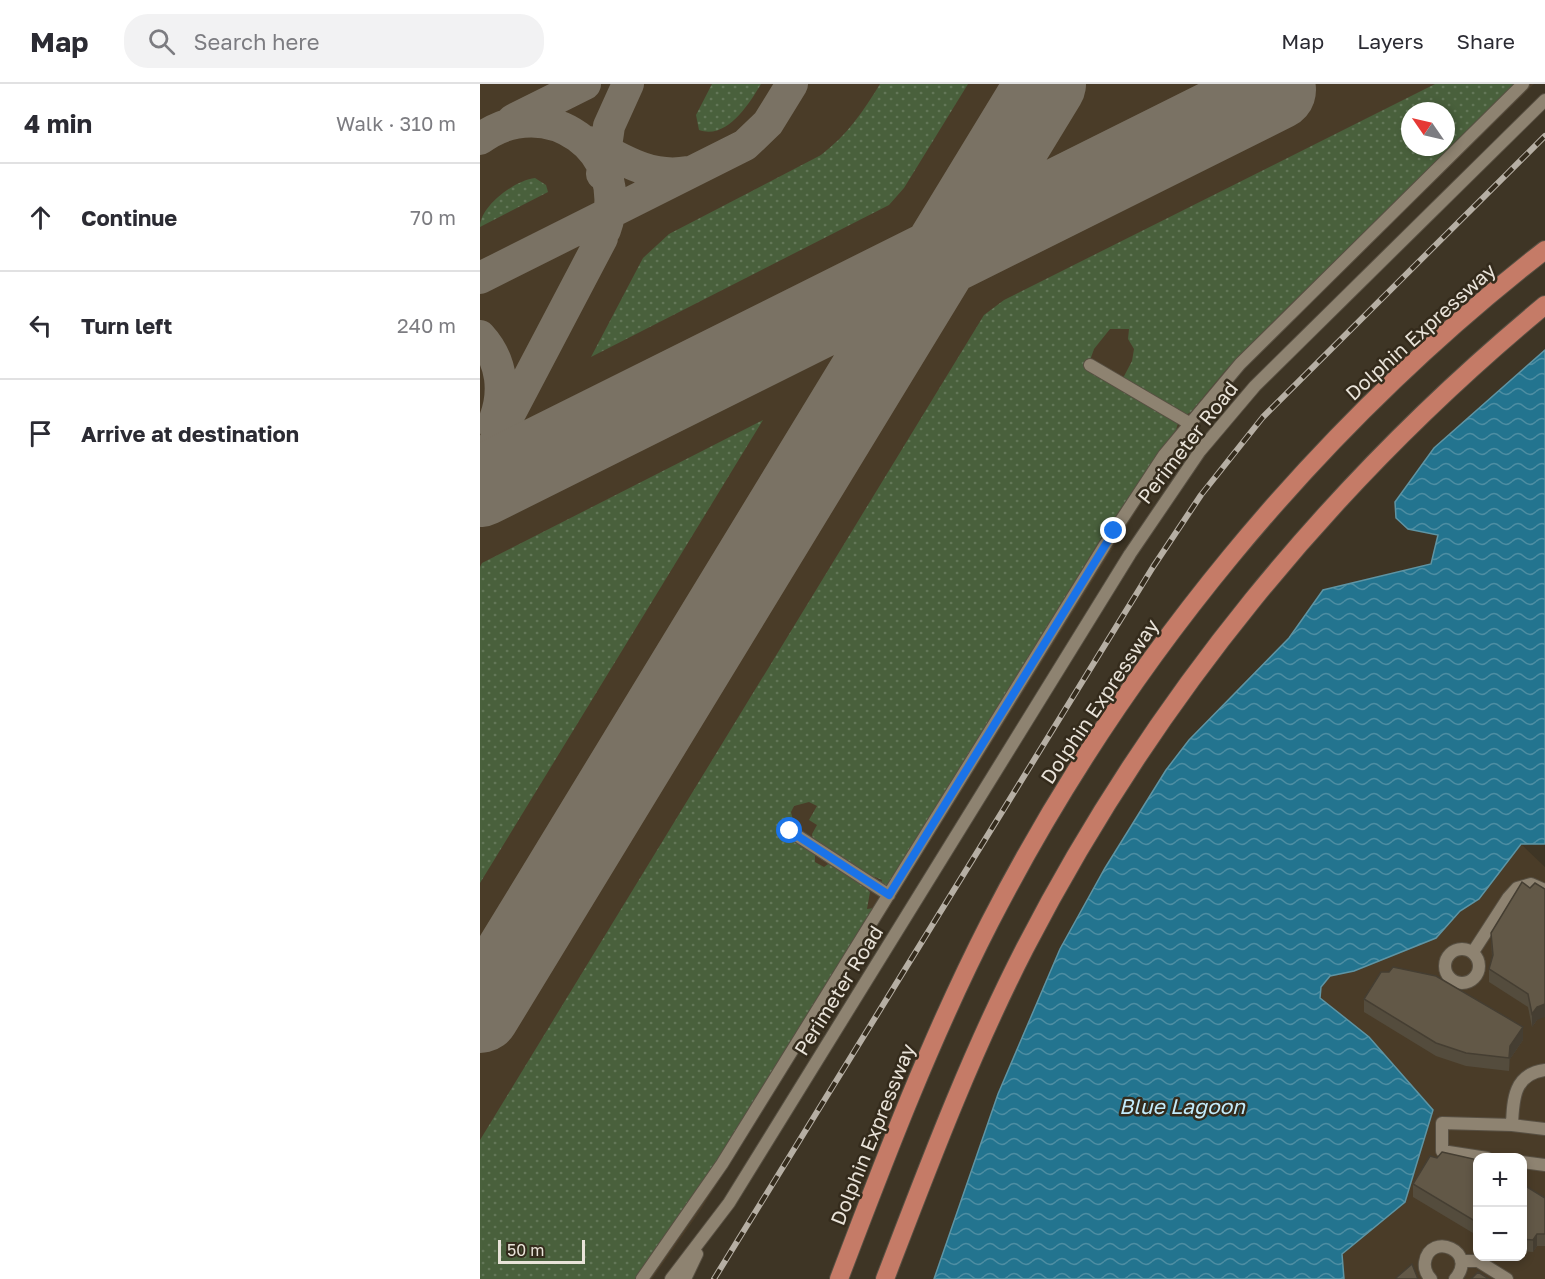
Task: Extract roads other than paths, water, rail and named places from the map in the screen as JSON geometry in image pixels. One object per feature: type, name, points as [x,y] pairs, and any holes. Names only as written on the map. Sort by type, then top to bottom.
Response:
[{"type":"highway","name":"Dolphin Expressway","points":[[838,1279],[930,1049],[990,922],[1061,796],[1130,690],[1216,576],[1298,479],[1411,365],[1545,250]]},
{"type":"highway","points":[[885,1279],[953,1104],[1006,987],[1069,867],[1137,756],[1216,644],[1295,547],[1411,424],[1545,305]]},
{"type":"highway","points":[[1512,332],[1545,311]]},
{"type":"highway","points":[[831,1279],[856,1235]]},
{"type":"street","points":[[642,1279],[722,1164],[1134,498],[1189,423],[1261,342],[1523,84]]},
{"type":"street","name":"Perimeter Road","points":[[671,1279],[707,1234],[771,1136],[1130,554],[1200,451],[1274,366],[1545,100]]},
{"type":"street","points":[[1090,365],[1189,423]]},
{"type":"street","points":[[790,831],[889,895]]},
{"type":"street","points":[[1473,952],[1517,888],[1531,884],[1545,890]]},
{"type":"street","points":[[1512,1125],[1513,1101],[1520,1082],[1534,1072],[1545,1070]]},
{"type":"street","points":[[1473,1156],[1442,1151],[1442,1123],[1512,1125],[1545,1129]]},
{"type":"street","points":[[1527,1163],[1545,1166]]},
{"type":"street","name":"Perimeter Road","points":[[685,1279],[707,1234]]},
{"type":"street","points":[[1431,1279],[1424,1266],[1425,1259],[1432,1250],[1450,1247],[1461,1261],[1460,1273],[1455,1279]]},
{"type":"street","points":[[1461,1261],[1478,1261],[1507,1279]]},
{"type":"water","name":"Blue Lagoon","points":[[1545,350],[1545,844],[1521,844],[1479,899],[1460,911],[1436,938],[1354,971],[1330,976],[1321,987],[1320,998],[1369,1037],[1433,1110],[1405,1202],[1342,1254],[1344,1279],[934,1279],[998,1094],[1060,949],[1105,868],[1166,770],[1189,740],[1289,638],[1323,590],[1431,564],[1438,535],[1408,529],[1396,518],[1395,502],[1434,448]]},
{"type":"railway","points":[[714,1279],[1153,567],[1201,495],[1263,417],[1545,136]]}]
